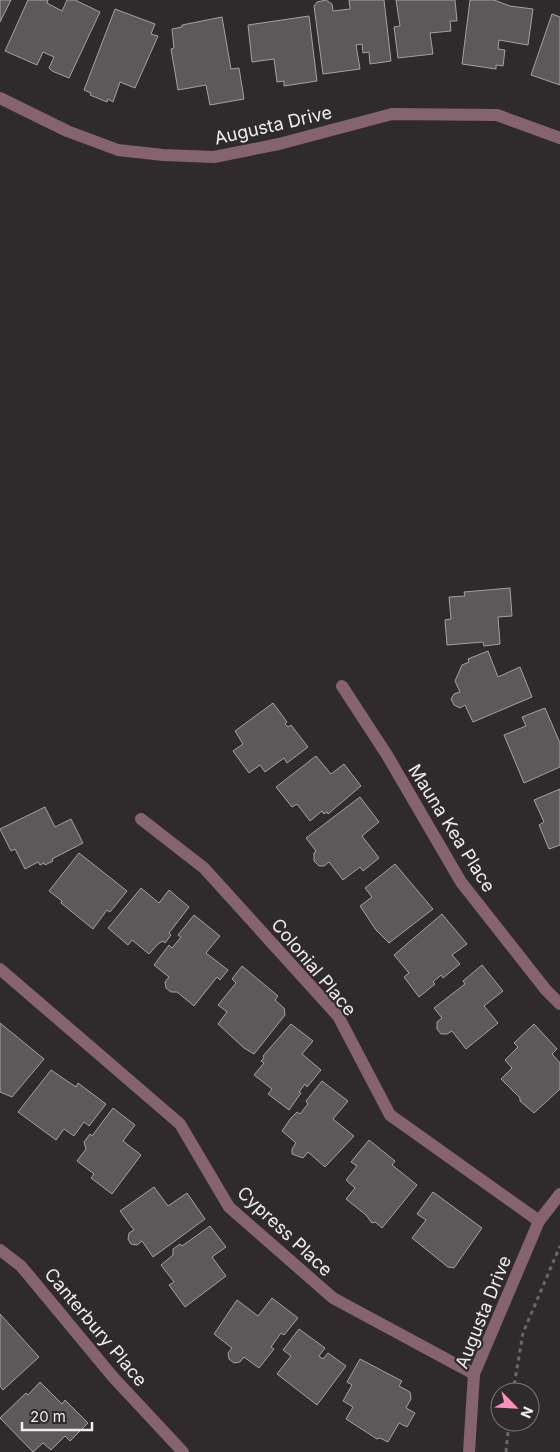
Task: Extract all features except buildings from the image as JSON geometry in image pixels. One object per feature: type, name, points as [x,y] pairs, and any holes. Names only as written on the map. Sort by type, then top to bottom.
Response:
[{"type":"street","name":"Augusta Drive","points":[[0,98],[67,131],[118,150],[163,155],[214,157],[280,144],[392,114],[497,115],[560,138]]},
{"type":"street","name":"Mauna Kea Place","points":[[342,686],[387,755],[461,882],[546,990],[560,1004]]},
{"type":"street","name":"Colonial Place","points":[[141,819],[204,868],[338,1016],[390,1115],[539,1221]]},
{"type":"street","name":"Cypress Place","points":[[0,970],[180,1124],[228,1207],[332,1298],[474,1374]]},
{"type":"street","name":"Augusta Drive","points":[[469,1452],[474,1374],[539,1221],[560,1194]]},
{"type":"street","name":"Canterbury Place","points":[[0,1250],[21,1266],[113,1377],[183,1452]]},
{"type":"path","points":[[514,1382],[523,1333],[560,1246]]},
{"type":"path","points":[[506,1452],[508,1432]]}]
